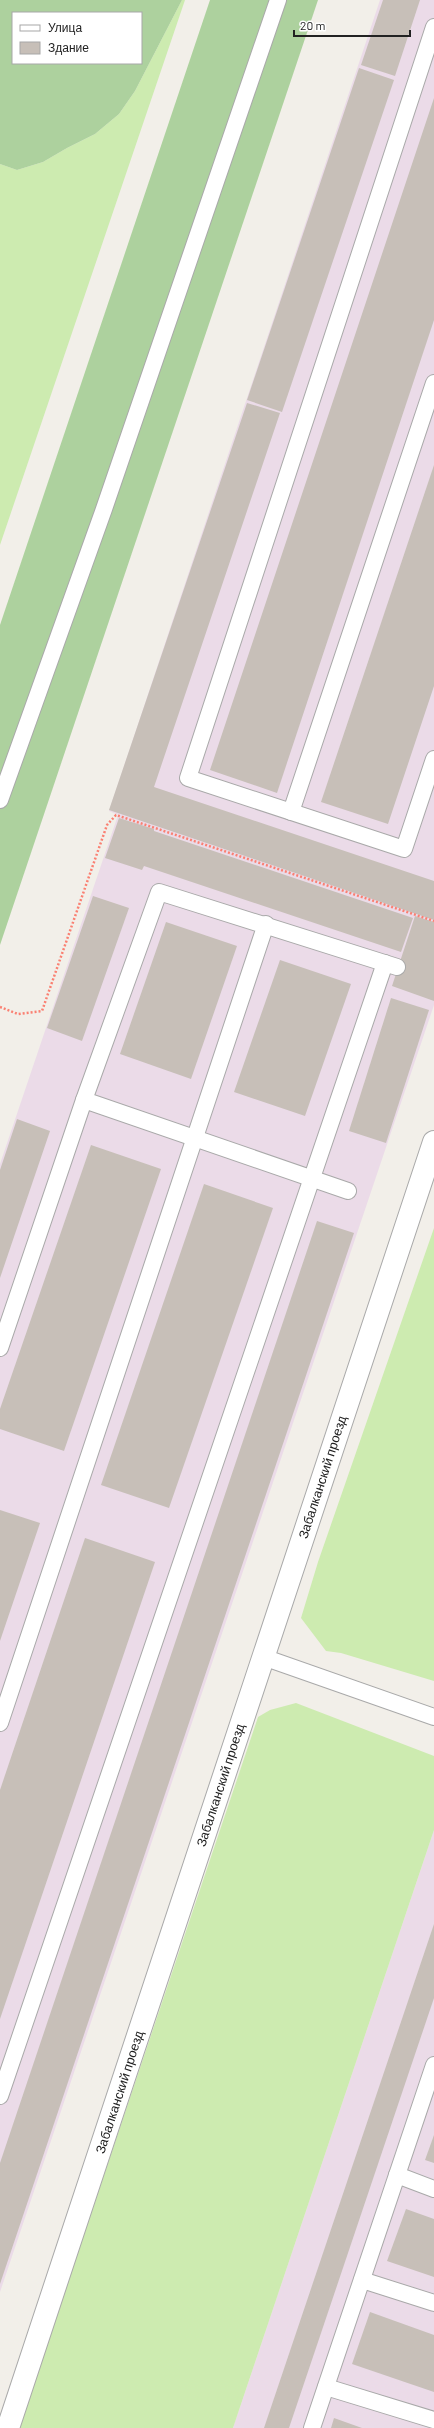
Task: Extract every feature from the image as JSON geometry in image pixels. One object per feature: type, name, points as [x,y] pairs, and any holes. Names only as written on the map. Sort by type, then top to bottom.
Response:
[{"type":"street","name":"Забалканский проезд","points":[[8,2428],[434,1142]]},
{"type":"lane","points":[[0,800],[104,509],[278,0]]},
{"type":"lane","points":[[434,27],[188,778],[404,849],[434,759]]},
{"type":"lane","points":[[291,812],[434,383]]},
{"type":"lane","points":[[0,1348],[84,1100],[159,892],[266,924],[391,965],[311,1178],[0,2096]]},
{"type":"lane","points":[[0,1723],[196,1139],[266,924]]},
{"type":"lane","points":[[84,1100],[348,1191]]},
{"type":"lane","points":[[263,1657],[434,1716]]},
{"type":"lane","points":[[312,2428],[433,2069]]},
{"type":"lane","points":[[397,2175],[434,2189]]},
{"type":"lane","points":[[362,2280],[434,2303]]},
{"type":"lane","points":[[326,2387],[434,2420]]},
{"type":"path","points":[[0,1007],[18,1014],[42,1011],[107,825],[116,815],[434,921]]},
{"type":"shaded area","points":[[380,0],[434,0],[434,1005],[0,2292],[0,1164],[118,815],[109,811]]},
{"type":"shaded area","points":[[434,1830],[434,2428],[233,2428]]},
{"type":"green space","points":[[0,0],[182,0],[135,91],[119,114],[95,134],[43,162],[17,170],[0,164]]},
{"type":"green space","points":[[182,0],[185,0],[0,545],[0,164],[17,170],[43,162],[95,134],[119,114],[135,91]]},
{"type":"green space","points":[[210,0],[318,0],[0,945],[0,625]]},
{"type":"green space","points":[[434,1228],[434,1681],[341,1653],[326,1651],[301,1618],[318,1562]]},
{"type":"green space","points":[[296,1703],[434,1756],[434,1830],[233,2428],[19,2428],[258,1717],[270,1710]]},
{"type":"building","points":[[383,0],[420,0],[395,76],[361,65]]},
{"type":"building","points":[[359,68],[394,80],[282,412],[247,400]]},
{"type":"building","points":[[434,98],[434,320],[277,793],[210,770]]},
{"type":"building","points":[[247,403],[280,413],[154,787],[434,881],[434,920],[109,810]]},
{"type":"building","points":[[434,465],[434,686],[388,824],[321,802]]},
{"type":"building","points":[[119,818],[413,918],[401,952],[144,866],[142,870],[105,858]]},
{"type":"building","points":[[93,896],[129,908],[82,1041],[47,1028]]},
{"type":"building","points":[[415,916],[434,922],[434,1001],[392,986]]},
{"type":"building","points":[[166,922],[237,946],[191,1079],[120,1054]]},
{"type":"building","points":[[280,960],[351,984],[305,1116],[234,1092]]},
{"type":"building","points":[[391,998],[429,1010],[386,1143],[349,1131]]},
{"type":"building","points":[[17,1119],[50,1131],[0,1278],[0,1170]]},
{"type":"building","points":[[91,1145],[161,1169],[64,1451],[0,1429],[0,1409]]},
{"type":"building","points":[[204,1184],[273,1208],[169,1508],[101,1485]]},
{"type":"building","points":[[317,1221],[354,1233],[0,2284],[0,2163]]},
{"type":"building","points":[[0,1510],[40,1523],[0,1641]]},
{"type":"building","points":[[85,1538],[155,1562],[0,2019],[0,1790]]},
{"type":"building","points":[[434,1924],[434,1998],[289,2428],[264,2428]]},
{"type":"building","points":[[434,2135],[434,2163],[425,2160]]},
{"type":"building","points":[[406,2209],[434,2219],[434,2277],[387,2261]]},
{"type":"building","points":[[370,2312],[434,2335],[434,2392],[352,2364]]},
{"type":"building","points":[[334,2418],[362,2428],[331,2428]]}]
